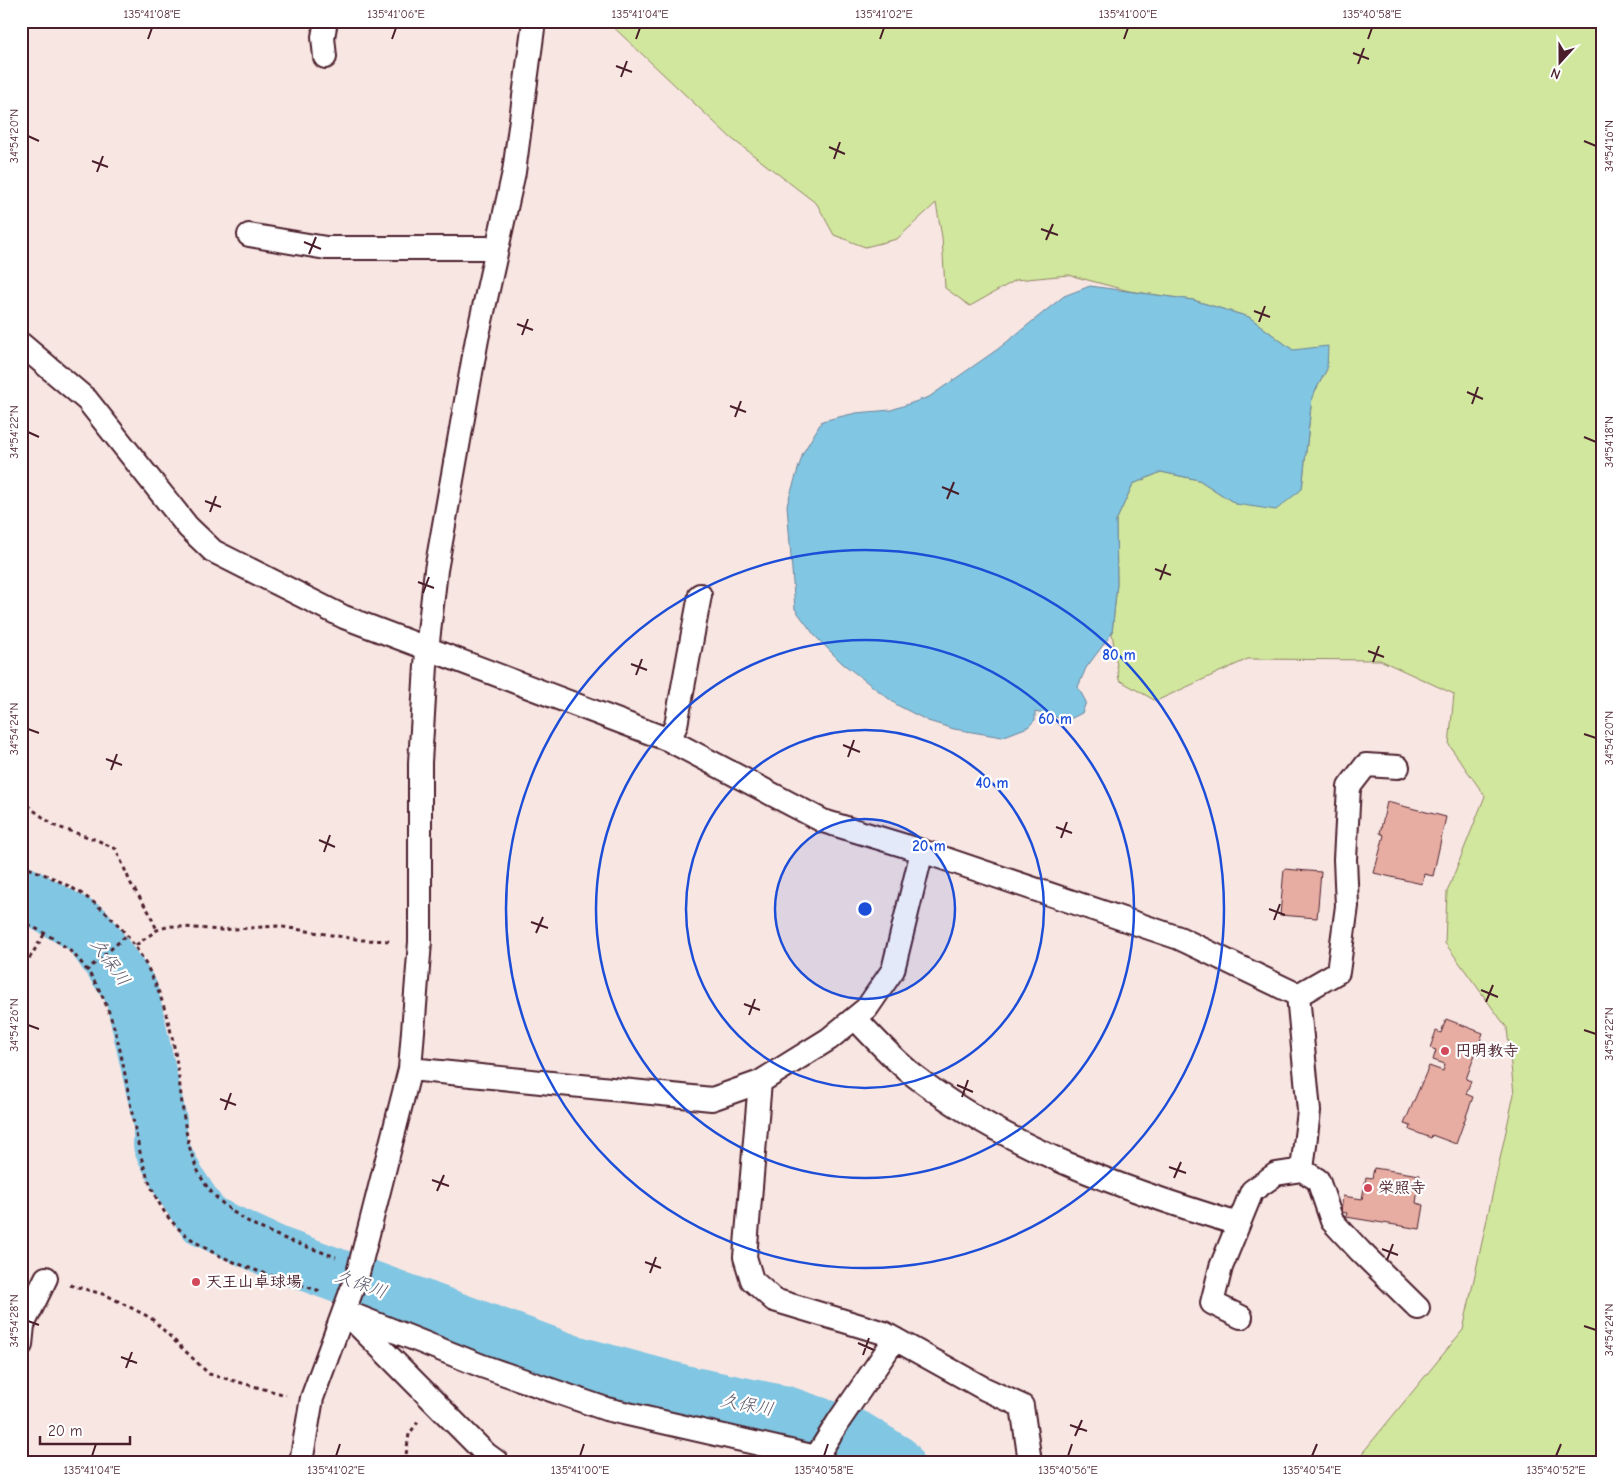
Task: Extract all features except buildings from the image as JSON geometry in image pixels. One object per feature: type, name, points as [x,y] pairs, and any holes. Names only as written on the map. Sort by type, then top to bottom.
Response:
[{"type":"street","points":[[325,57],[323,37],[326,21]]},
{"type":"street","points":[[301,1462],[312,1398],[353,1285],[410,1069],[420,942],[420,762],[427,650],[436,570],[476,339],[514,172],[534,21]]},
{"type":"street","points":[[249,235],[326,248],[497,248]]},
{"type":"street","points":[[21,344],[87,400],[188,526],[213,552],[344,617],[669,740],[823,821],[1179,938],[1298,995]]},
{"type":"street","points":[[669,740],[676,725],[700,595]]},
{"type":"street","points":[[1298,995],[1338,972],[1347,906],[1346,859],[1349,787],[1366,765],[1398,767]]},
{"type":"street","points":[[410,1069],[712,1099],[760,1082],[799,1059],[867,1008],[893,970],[922,852]]},
{"type":"street","points":[[1298,995],[1309,1111],[1302,1170]]},
{"type":"street","points":[[855,1018],[911,1073],[958,1107],[1061,1163],[1156,1199],[1238,1224]]},
{"type":"street","points":[[760,1082],[745,1257],[752,1280],[774,1300],[884,1333],[985,1389],[1022,1406],[1030,1462]]},
{"type":"street","points":[[1242,1317],[1212,1303],[1221,1267],[1238,1224],[1252,1191],[1276,1174],[1302,1170],[1318,1180],[1332,1220],[1360,1251],[1418,1308]]},
{"type":"street","points":[[21,1345],[23,1325],[46,1278]]},
{"type":"street","points":[[353,1285],[432,1401],[486,1454],[497,1462]]},
{"type":"street","points":[[353,1285],[482,1366],[606,1409],[820,1455],[840,1419],[895,1339]]},
{"type":"path","points":[[21,802],[55,826],[96,840],[116,850],[131,884],[149,912],[157,930]]},
{"type":"path","points":[[21,866],[89,899],[115,921],[136,945],[164,1004],[172,1034],[185,1128],[197,1168],[212,1192],[232,1212],[353,1285]]},
{"type":"path","points":[[21,921],[44,933],[77,958],[101,992],[114,1025],[138,1146],[149,1185],[169,1218],[216,1255],[328,1294],[353,1285]]},
{"type":"path","points":[[136,945],[157,930],[170,926],[221,930],[277,926],[362,940],[420,942]]},
{"type":"path","points":[[21,972],[44,933]]},
{"type":"path","points":[[86,971],[127,935]]},
{"type":"path","points":[[46,1278],[106,1295],[151,1318],[209,1374],[291,1396],[312,1398]]},
{"type":"path","points":[[405,1462],[409,1434],[432,1401]]},
{"type":"green space","points":[[607,21],[1602,21],[1602,1462],[1355,1462],[1463,1330],[1514,1094],[1507,1028],[1445,943],[1447,892],[1485,796],[1449,745],[1454,694],[1380,660],[1248,659],[1156,701],[1119,680],[1112,633],[1117,584],[1116,521],[1133,484],[1161,472],[1199,480],[1236,504],[1302,489],[1312,397],[1327,369],[1293,350],[1249,317],[1193,300],[1129,291],[1069,275],[1016,280],[970,306],[945,288],[942,237],[936,203],[897,239],[865,247],[834,235],[817,204],[731,138]]},
{"type":"water","points":[[1090,286],[1193,300],[1249,317],[1293,350],[1328,346],[1327,369],[1312,397],[1302,489],[1276,510],[1236,504],[1199,480],[1161,472],[1133,484],[1116,521],[1117,584],[1112,633],[1086,668],[1078,687],[1086,702],[1082,713],[1068,720],[1035,712],[1035,720],[1028,727],[1002,737],[954,729],[928,721],[897,705],[842,663],[815,636],[795,609],[787,505],[803,453],[822,421],[856,413],[891,410],[929,397],[998,349],[1064,296]]},
{"type":"waterway","name":"久保川","points":[[21,892],[87,929],[131,991],[160,1121],[160,1145],[179,1182],[204,1220],[276,1253],[570,1361],[688,1393],[786,1413],[854,1436],[896,1462]]},
{"type":"place","name":"円明教寺","points":[[1445,1051]]},
{"type":"place","name":"栄照寺","points":[[1368,1188]]},
{"type":"place","name":"天王山卓球場","points":[[196,1282]]}]
